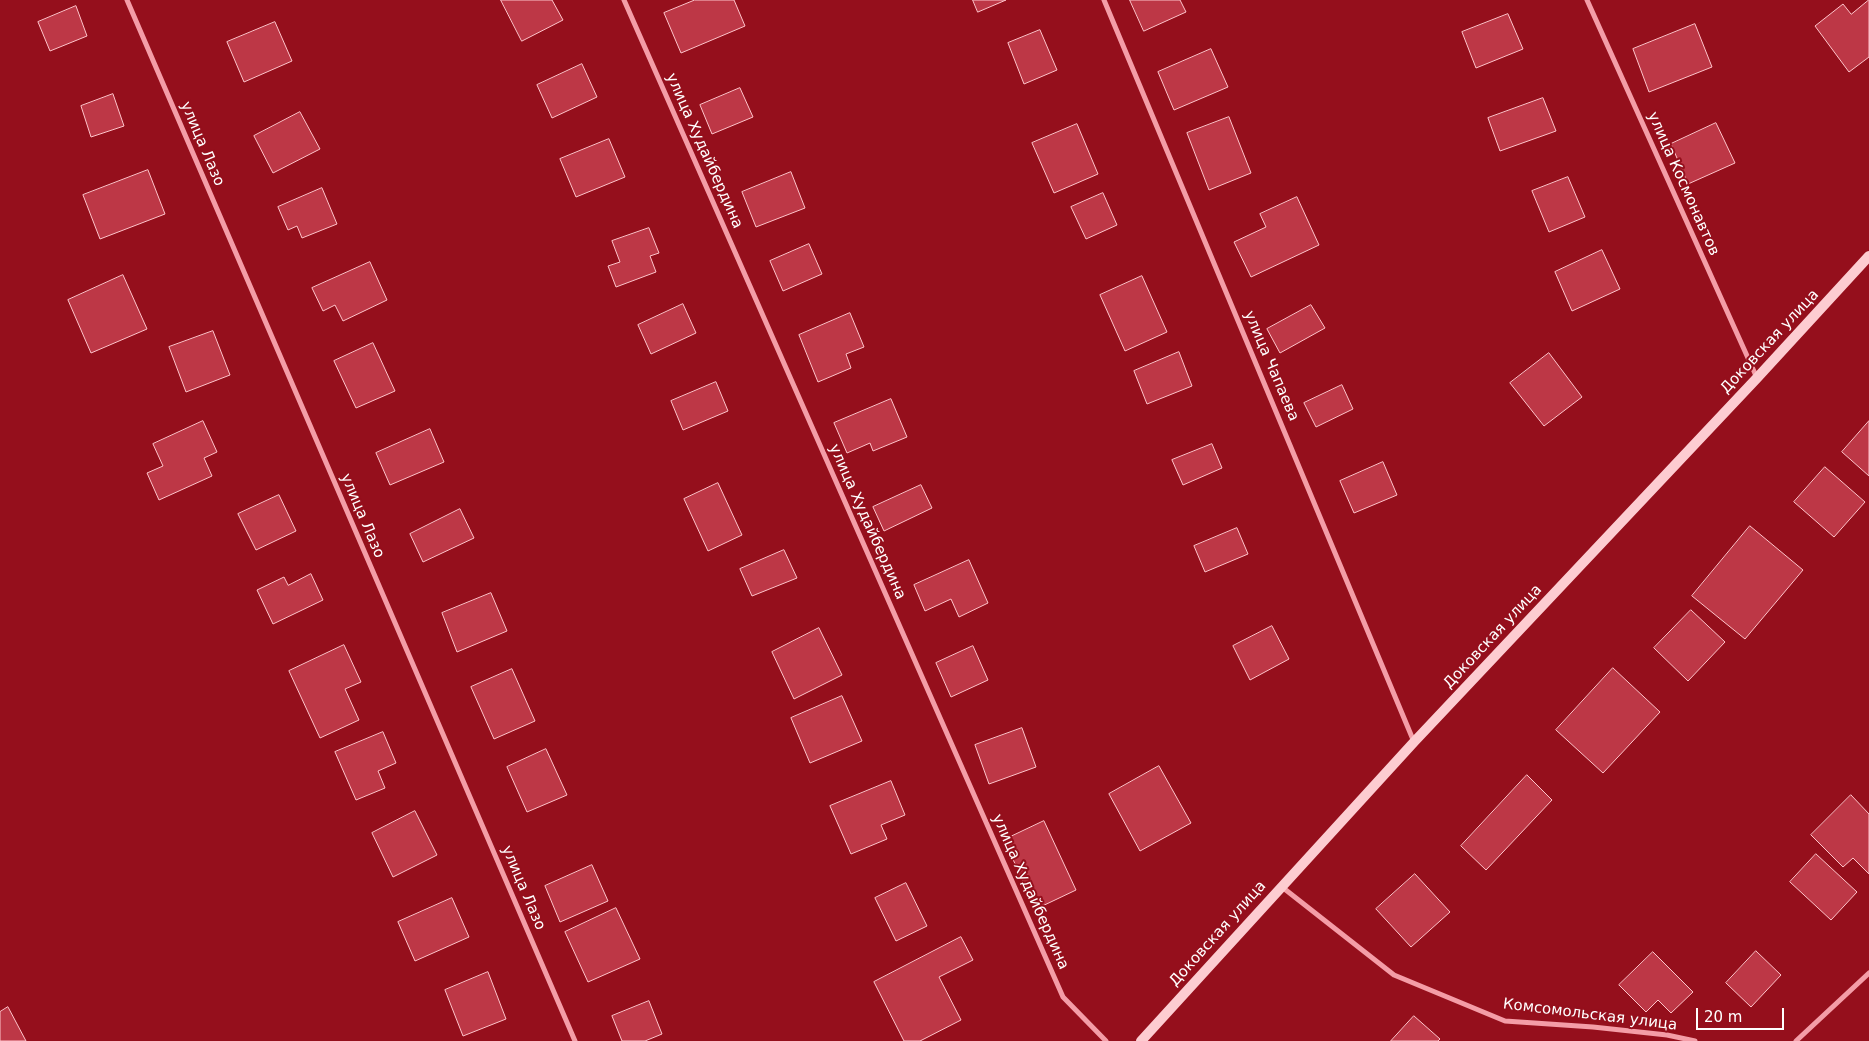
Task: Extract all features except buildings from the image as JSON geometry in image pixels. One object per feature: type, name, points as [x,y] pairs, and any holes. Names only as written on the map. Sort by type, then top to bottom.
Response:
[{"type":"main road","name":"Доковская улица","points":[[1141,1041],[1414,742],[1757,378],[1869,256]]},
{"type":"street","name":"улица Лазо","points":[[127,0],[575,1041]]},
{"type":"street","name":"улица Худайбердина","points":[[624,0],[1063,997],[1106,1041]]},
{"type":"street","name":"улица Чапаева","points":[[1104,0],[1414,742]]},
{"type":"street","name":"улица Космонавтов","points":[[1587,0],[1757,378]]},
{"type":"street","name":"Комсомольская улица","points":[[1282,887],[1394,975],[1505,1021],[1593,1027],[1668,1035],[1695,1041]]},
{"type":"street","points":[[1796,1041],[1869,973]]}]
